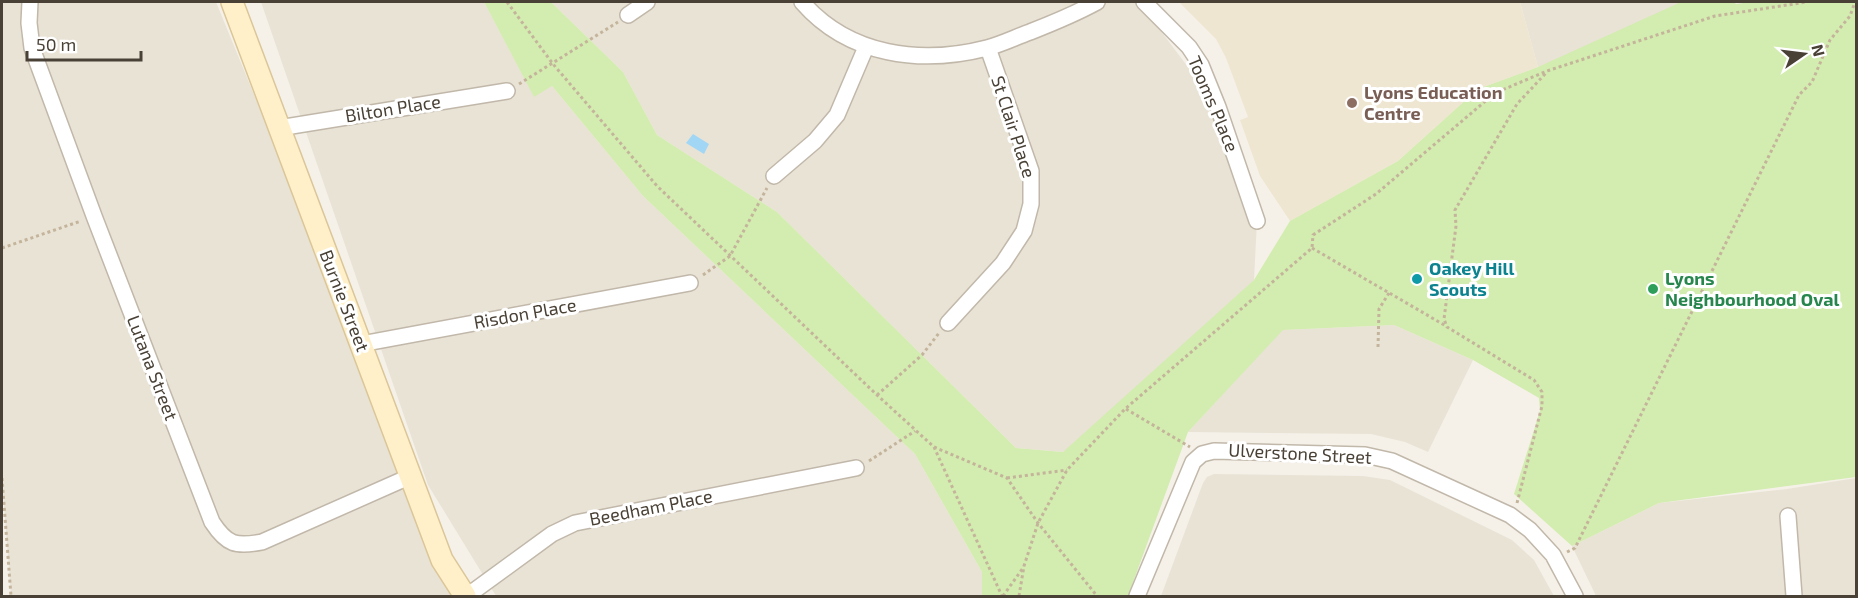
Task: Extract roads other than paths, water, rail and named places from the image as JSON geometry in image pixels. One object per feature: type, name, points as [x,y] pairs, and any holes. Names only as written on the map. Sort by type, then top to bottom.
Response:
[{"type":"street","name":"Lutana Street","points":[[30,2],[29,23],[32,48],[212,522],[223,537],[240,546],[262,542],[411,476]]},
{"type":"street","name":"Burnie Street","points":[[232,2],[442,560],[466,597]]},
{"type":"street","points":[[628,15],[647,2]]},
{"type":"street","points":[[802,2],[838,33],[866,47],[902,55],[945,55],[988,48],[1078,12],[1096,2]]},
{"type":"street","name":"Tooms Place","points":[[1144,2],[1189,47],[1201,65],[1218,107],[1257,221]]},
{"type":"street","points":[[774,176],[815,141],[837,115],[866,47]]},
{"type":"street","name":"St Clair Place","points":[[948,323],[1003,263],[1024,231],[1031,204],[1030,171],[988,48]]},
{"type":"street","name":"Bilton Place","points":[[279,128],[507,91]]},
{"type":"street","name":"Risdon Place","points":[[361,344],[690,284]]},
{"type":"street","name":"Ulverstone Street","points":[[1137,597],[1193,462],[1202,454],[1214,450],[1365,455],[1392,461],[1517,520],[1530,530],[1553,555],[1575,597]]},
{"type":"street","name":"Beedham Place","points":[[466,597],[552,534],[575,523],[856,468]]},
{"type":"street","points":[[1788,516],[1794,597]]},
{"type":"water","points":[[693,134],[709,144],[704,154],[686,143]]},
{"type":"place","name":"Lyons Education Centre","points":[[1352,103]]},
{"type":"place","name":"Oakey Hill Scouts","points":[[1417,279]]},
{"type":"place","name":"Lyons Neighbourhood Oval","points":[[1653,289]]}]
